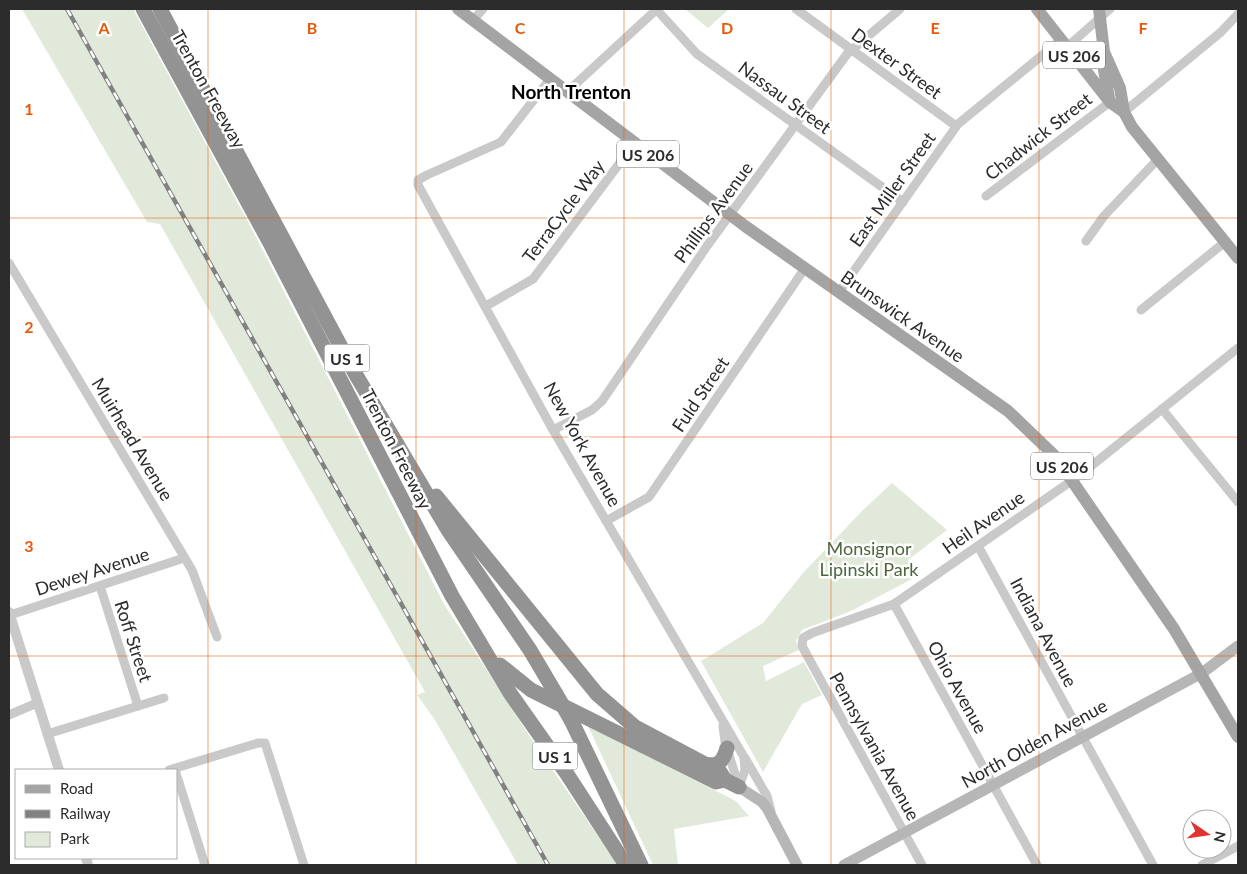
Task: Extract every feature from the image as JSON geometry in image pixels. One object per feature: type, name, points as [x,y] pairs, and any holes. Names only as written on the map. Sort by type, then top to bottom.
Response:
[{"type":"highway","name":"Trenton Freeway","points":[[143,9],[270,243],[448,588],[510,693],[568,774],[626,865]]},
{"type":"highway","name":"Trenton Freeway","points":[[160,9],[244,162],[332,333],[448,530],[530,650],[571,720],[641,865]]},
{"type":"highway","points":[[413,471],[454,517],[596,694],[635,727],[720,772],[725,780],[739,787]]},
{"type":"highway","points":[[483,648],[514,678],[531,690],[716,782],[725,780]]},
{"type":"highway","points":[[703,764],[714,766],[718,764],[723,760],[727,748]]},
{"type":"main road","name":"Brunswick Avenue","points":[[458,9],[730,215],[1003,407],[1055,456],[1202,673],[1238,737]]},
{"type":"main road","name":"US 206","points":[[1037,9],[1110,102],[1124,112],[1132,127],[1238,258]]},
{"type":"main road","points":[[1099,14],[1104,52],[1122,96],[1124,112]]},
{"type":"main road","points":[[1104,52],[1102,60],[1110,102]]},
{"type":"main road","name":"North Olden Avenue","points":[[844,865],[1202,673],[1238,646]]},
{"type":"main road","points":[[739,787],[762,802],[797,865]]},
{"type":"street","points":[[473,20],[483,9]]},
{"type":"street","points":[[566,92],[656,9]]},
{"type":"street","name":"Nassau Street","points":[[656,9],[697,54],[903,202]]},
{"type":"street","name":"Dexter Street","points":[[796,9],[955,127]]},
{"type":"street","name":"Phillips Avenue","points":[[553,430],[592,410],[602,401],[730,215],[851,50],[900,9]]},
{"type":"street","name":"East Miller Street","points":[[839,292],[955,127],[1065,43],[1099,14],[1110,9]]},
{"type":"street","points":[[1124,112],[1208,42],[1238,14]]},
{"type":"street","name":"New York Avenue","points":[[550,80],[501,142],[418,180],[418,185],[553,430],[722,723],[767,796],[772,817]]},
{"type":"street","name":"Chadwick Street","points":[[986,196],[1110,102]]},
{"type":"street","name":"TerraCycle Way","points":[[486,306],[533,279],[634,144]]},
{"type":"street","points":[[1086,240],[1110,210],[1158,159]]},
{"type":"street","points":[[1141,310],[1225,242]]},
{"type":"street","name":"Muirhead Avenue","points":[[9,264],[192,570],[217,637]]},
{"type":"street","name":"Fuld Street","points":[[606,521],[649,497],[805,268]]},
{"type":"street","name":"Heil Avenue","points":[[802,640],[812,633],[894,604],[1072,480],[1238,348]]},
{"type":"street","points":[[1162,409],[1238,502]]},
{"type":"street","name":"Indiana Avenue","points":[[978,546],[1153,865]]},
{"type":"street","name":"Dewey Avenue","points":[[9,613],[100,586],[184,558]]},
{"type":"street","name":"Roff Street","points":[[100,586],[138,706]]},
{"type":"street","name":"Ohio Avenue","points":[[894,604],[1037,865]]},
{"type":"street","points":[[9,613],[59,769]]},
{"type":"street","name":"Pennsylvania Avenue","points":[[802,640],[807,655],[922,865]]},
{"type":"street","points":[[47,734],[164,698]]},
{"type":"street","points":[[9,715],[37,703]]},
{"type":"street","name":"New York Avenue","points":[[722,723],[727,748],[739,787]]},
{"type":"street","points":[[178,770],[258,742],[265,743],[304,865]]},
{"type":"street","points":[[739,787],[744,770],[744,757]]},
{"type":"street","points":[[178,783],[205,865]]},
{"type":"street","points":[[1202,865],[1238,846]]},
{"type":"green space","points":[[22,9],[133,9],[254,233],[444,604],[534,743],[618,865],[518,865],[435,720],[417,695],[425,692],[160,224],[147,222]]},
{"type":"green space","points":[[685,9],[729,9],[708,28]]},
{"type":"green space","name":"Monsignor Lipinski Park","points":[[892,483],[947,530],[908,560],[916,577],[851,611],[802,630],[796,641],[799,650],[763,666],[766,681],[804,662],[822,695],[802,704],[763,772],[701,661],[763,623],[803,573],[862,511]]},
{"type":"green space","points":[[588,726],[736,801],[749,816],[674,829],[678,865],[653,865]]},
{"type":"railway","points":[[67,9],[548,865]]},
{"type":"district","name":"North Trenton","points":[[571,91]]}]
